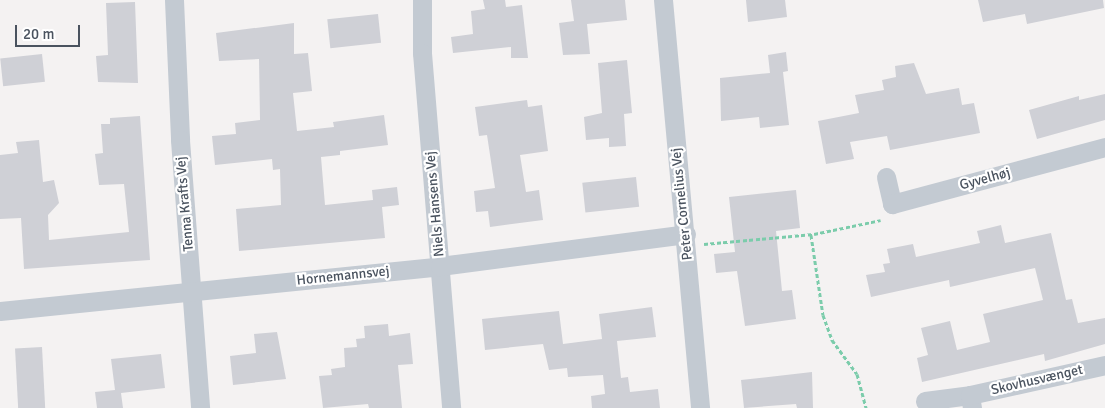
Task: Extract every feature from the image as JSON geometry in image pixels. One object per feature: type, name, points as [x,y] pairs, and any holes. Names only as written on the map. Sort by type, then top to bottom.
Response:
[{"type":"street","name":"Tenna Krafts Vej","points":[[174,0],[180,140],[193,292],[200,408]]},
{"type":"street","name":"Niels Hansens Vej","points":[[422,0],[422,53],[451,408]]},
{"type":"street","name":"Peter Cornelius Vej","points":[[663,0],[686,234],[700,408]]},
{"type":"street","name":"Gyvelhøj","points":[[892,204],[1105,147]]},
{"type":"street","points":[[886,177],[892,204]]},
{"type":"street","name":"Hornemannsvej","points":[[0,311],[440,266],[686,234]]},
{"type":"street","name":"Skovhusvænget","points":[[925,401],[971,401],[1105,365]]},
{"type":"path","points":[[686,234],[706,245],[811,235],[884,219],[892,204]]},
{"type":"path","points":[[811,235],[823,316],[832,340],[857,374],[866,408]]},
{"type":"building","points":[[483,0],[505,0],[506,7],[522,5],[528,58],[511,58],[511,47],[453,53],[451,37],[473,34],[471,11],[485,9]]},
{"type":"building","points":[[571,0],[625,0],[627,20],[587,24],[590,54],[563,55],[559,23],[574,21]]},
{"type":"building","points":[[746,0],[785,0],[787,17],[748,22]]},
{"type":"building","points":[[978,0],[1103,0],[1104,8],[1027,24],[1025,14],[983,22]]},
{"type":"building","points":[[135,2],[138,83],[98,82],[96,56],[108,55],[106,3]]},
{"type":"building","points":[[378,14],[381,43],[330,48],[327,19]]},
{"type":"building","points":[[294,23],[294,54],[308,53],[312,91],[293,93],[297,131],[334,127],[333,122],[384,115],[388,145],[340,151],[340,155],[321,157],[325,205],[373,200],[372,190],[397,187],[399,205],[382,207],[385,238],[239,251],[236,209],[281,205],[280,169],[273,170],[272,159],[215,165],[212,136],[236,134],[235,123],[260,120],[259,59],[219,61],[216,33]]},
{"type":"building","points":[[786,52],[788,71],[783,72],[789,125],[760,128],[759,117],[721,121],[720,78],[770,73],[768,55]]},
{"type":"building","points":[[42,54],[45,82],[3,86],[0,58]]},
{"type":"building","points":[[627,60],[632,113],[624,114],[626,146],[609,147],[609,138],[586,140],[584,117],[602,113],[598,63]]},
{"type":"building","points":[[914,63],[926,94],[959,88],[962,105],[974,103],[980,133],[890,150],[887,136],[850,142],[854,159],[826,164],[818,121],[859,113],[855,95],[884,90],[882,80],[896,77],[895,66]]},
{"type":"building","points":[[1105,94],[1105,120],[1037,139],[1029,110],[1079,96],[1079,100]]},
{"type":"building","points":[[527,100],[528,107],[542,105],[548,151],[520,155],[526,192],[539,190],[543,220],[490,227],[488,211],[476,212],[474,191],[495,188],[487,135],[479,136],[475,107]]},
{"type":"building","points":[[140,116],[150,260],[24,269],[21,218],[0,219],[0,155],[18,153],[16,142],[39,140],[43,182],[54,180],[59,203],[48,215],[49,240],[129,232],[124,184],[99,185],[95,154],[103,153],[101,124],[110,124],[110,118]]},
{"type":"building","points":[[636,177],[639,207],[585,212],[582,183]]},
{"type":"building","points":[[796,190],[800,228],[776,231],[782,291],[792,290],[796,319],[745,326],[737,271],[716,273],[714,254],[735,252],[729,197]]},
{"type":"building","points":[[1001,225],[1005,243],[1051,233],[1066,300],[1072,299],[1078,323],[1105,318],[1105,344],[1045,361],[1044,354],[922,382],[917,358],[928,355],[921,328],[950,321],[957,350],[990,342],[983,314],[1043,300],[1035,268],[950,287],[949,280],[871,297],[866,275],[885,272],[883,264],[890,263],[887,249],[913,244],[916,257],[980,243],[977,231]]},
{"type":"building","points":[[652,307],[656,337],[617,341],[621,378],[628,377],[630,392],[658,389],[660,408],[592,408],[591,396],[605,394],[603,375],[568,377],[567,368],[549,370],[543,344],[485,350],[482,319],[559,311],[563,344],[602,339],[599,314]]},
{"type":"building","points":[[388,324],[389,336],[410,333],[413,364],[398,365],[402,408],[369,408],[368,404],[323,408],[319,376],[332,375],[331,369],[345,367],[344,348],[357,347],[356,339],[365,338],[364,326]]},
{"type":"building","points":[[277,332],[286,379],[233,385],[230,356],[256,353],[254,334]]},
{"type":"building","points":[[42,347],[45,408],[18,408],[15,348]]},
{"type":"building","points":[[161,354],[165,388],[121,393],[123,408],[97,408],[95,392],[115,390],[111,359]]},
{"type":"building","points":[[812,372],[813,408],[797,408],[796,404],[744,408],[741,380]]}]
